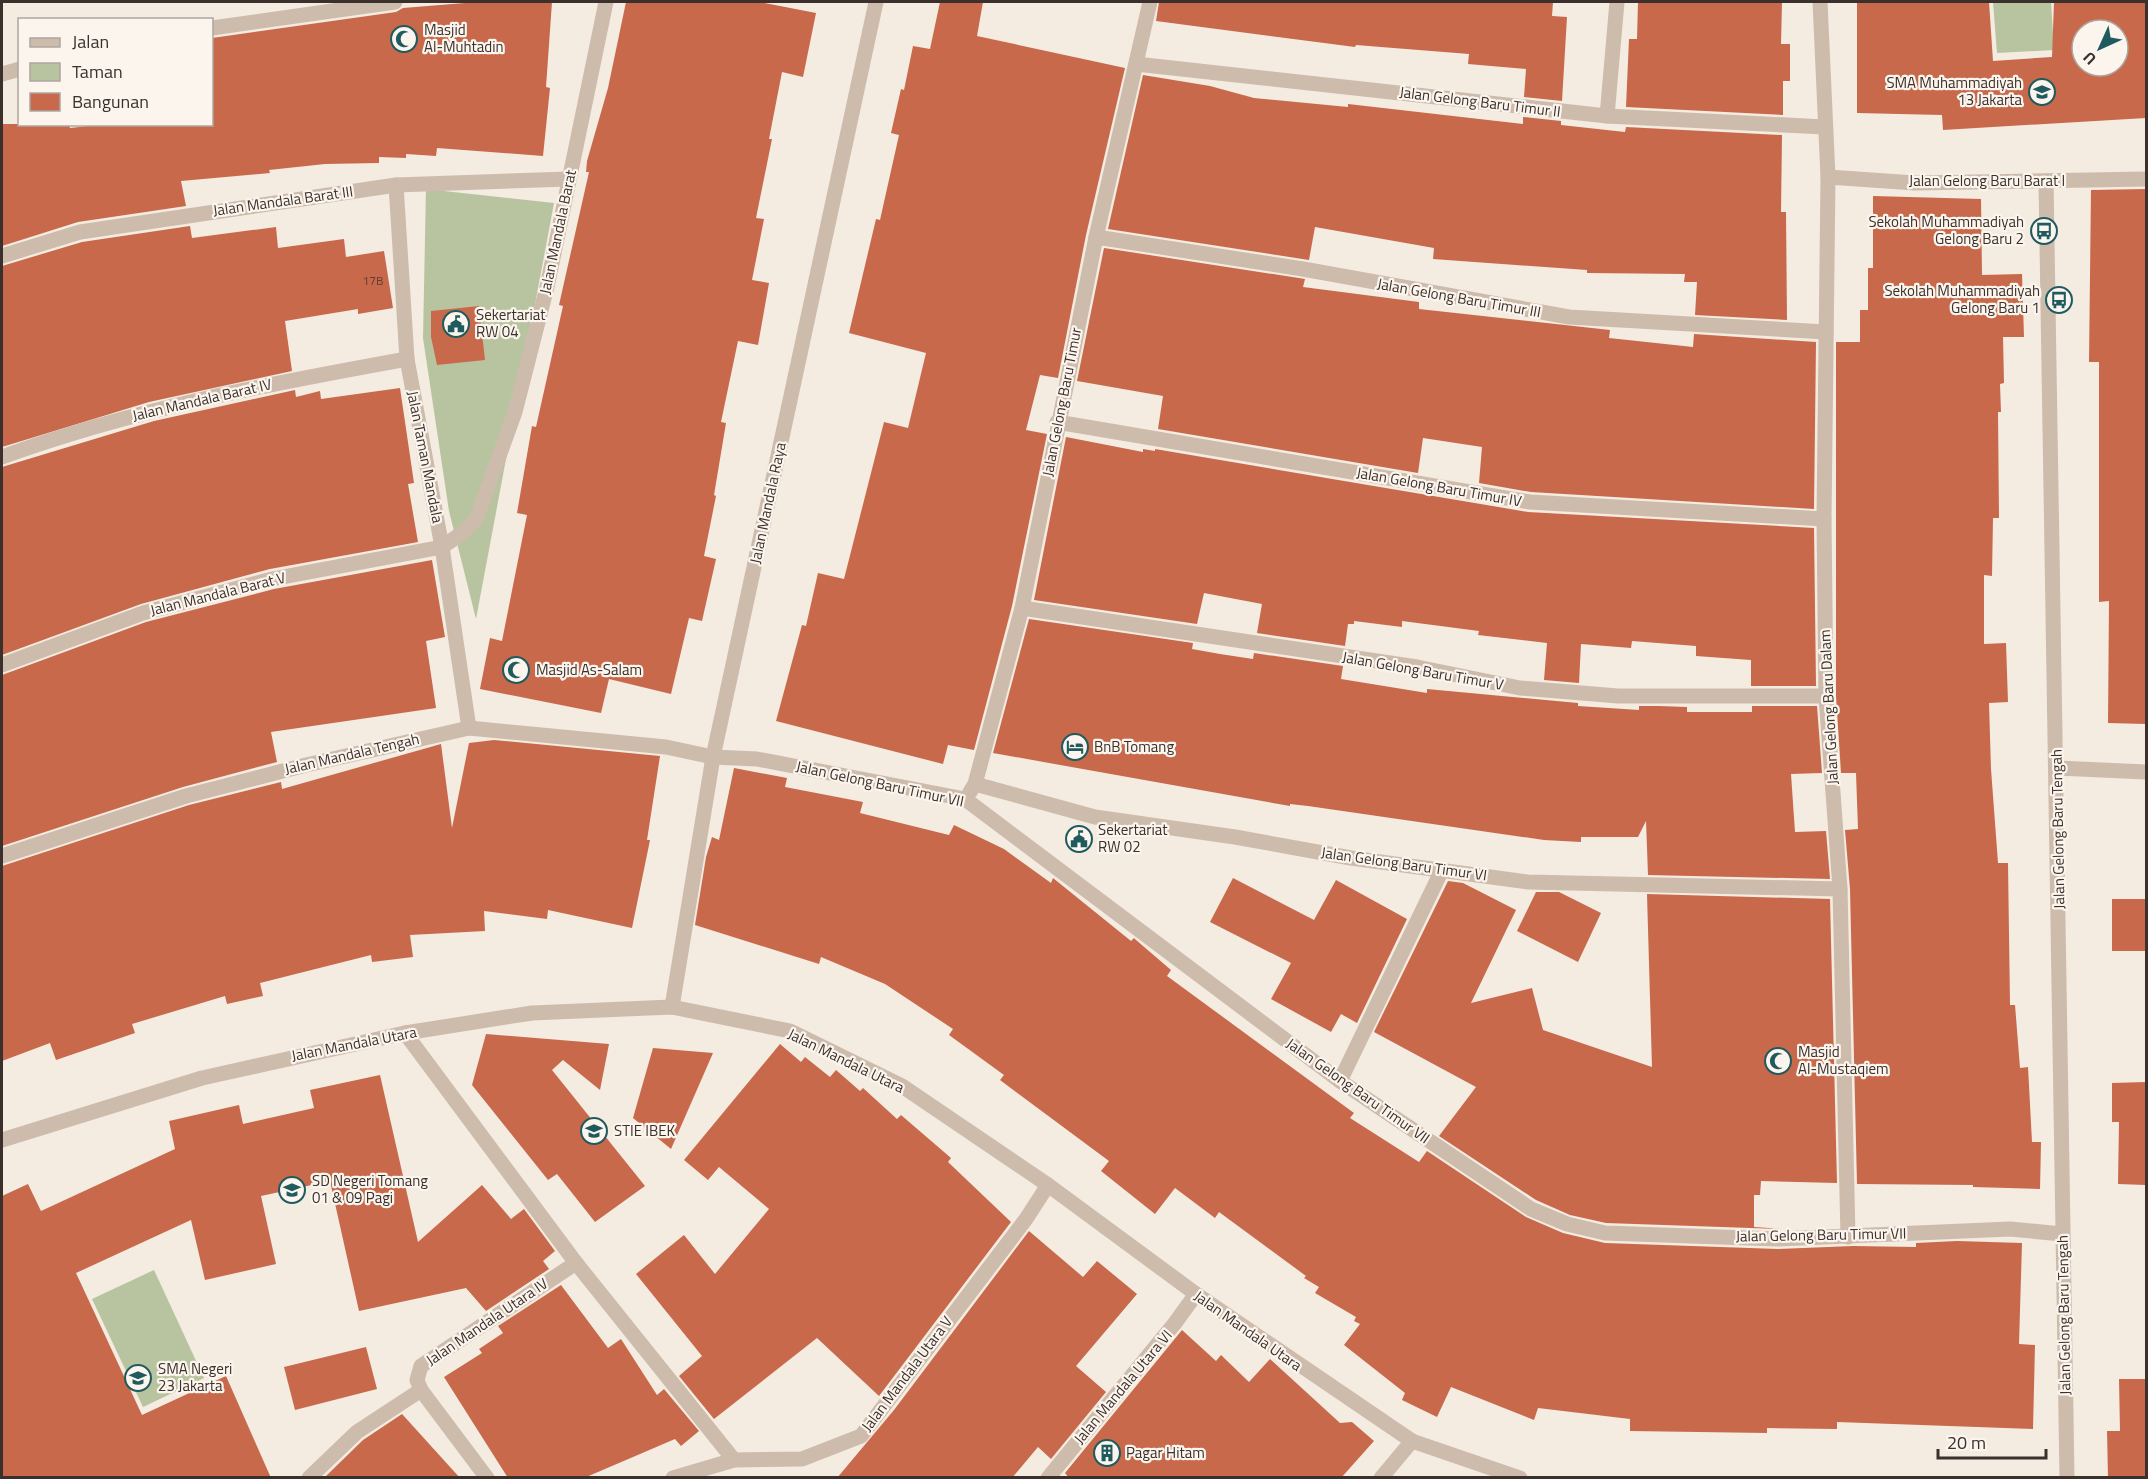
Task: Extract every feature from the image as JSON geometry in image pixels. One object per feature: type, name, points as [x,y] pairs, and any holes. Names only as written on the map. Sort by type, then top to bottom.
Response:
[{"type":"street","points":[[213,28],[395,2]]},
{"type":"street","name":"Jalan Mandala Barat","points":[[442,547],[465,531],[484,503],[518,401],[547,287],[606,2]]},
{"type":"street","name":"Jalan Mandala Raya","points":[[672,1007],[713,757],[876,2]]},
{"type":"street","name":"Jalan Gelong Baru Timur","points":[[964,799],[975,784],[1022,608],[1057,422],[1096,237],[1150,2]]},
{"type":"street","points":[[1606,116],[1617,2]]},
{"type":"street","points":[[1820,2],[1828,177]]},
{"type":"street","name":"Jalan Gelong Baru Timur II","points":[[1136,64],[1606,116],[1825,127]]},
{"type":"street","points":[[2,74],[18,70]]},
{"type":"street","name":"Jalan Gelong Baru Barat I","points":[[1828,177],[1915,183],[2146,179]]},
{"type":"street","name":"Jalan Gelong Baru Dalam","points":[[1828,177],[1824,519],[1826,696],[1840,889],[1848,1237]]},
{"type":"street","name":"Jalan Mandala Barat III","points":[[2,256],[80,232],[396,185],[569,179]]},
{"type":"street","name":"Jalan Gelong Baru Tengah","points":[[2046,182],[2067,1478]]},
{"type":"street","name":"Jalan Taman Mandala","points":[[396,185],[407,359],[442,547],[469,728]]},
{"type":"street","name":"Jalan Gelong Baru Timur III","points":[[1096,237],[1303,269],[1569,317],[1826,332]]},
{"type":"street","name":"Jalan Mandala Barat IV","points":[[2,457],[73,431],[236,390],[407,359]]},
{"type":"street","name":"Jalan Gelong Baru Timur IV","points":[[1057,422],[1530,502],[1824,519]]},
{"type":"street","name":"Jalan Mandala Barat V","points":[[2,665],[143,612],[272,579],[442,547]]},
{"type":"street","name":"Jalan Gelong Baru Timur V","points":[[1022,608],[1417,667],[1520,688],[1618,696],[1826,696]]},
{"type":"street","name":"Jalan Mandala Tengah","points":[[2,856],[186,796],[306,765],[469,728],[666,747],[713,757]]},
{"type":"street","name":"Jalan Gelong Baru Timur VII","points":[[713,757],[757,759],[964,799],[1340,1081],[1521,1203],[1567,1224],[1605,1233],[1778,1239],[2010,1229],[2062,1234]]},
{"type":"street","points":[[2057,768],[2146,772]]},
{"type":"street","name":"Jalan Gelong Baru Timur VI","points":[[975,784],[1095,817],[1235,837],[1351,858],[1528,882],[1840,889]]},
{"type":"street","points":[[1340,1081],[1442,870]]},
{"type":"street","name":"Jalan Mandala Utara","points":[[2,1140],[202,1078],[405,1033],[531,1013],[672,1007],[789,1031],[902,1086],[1048,1185],[1196,1294],[1412,1441],[1520,1478]]},
{"type":"street","points":[[405,1033],[576,1263],[734,1460]]},
{"type":"street","name":"Jalan Mandala Utara V","points":[[673,1478],[734,1460],[802,1459],[861,1436],[1026,1219],[1048,1185]]},
{"type":"street","name":"Jalan Mandala Utara IV","points":[[421,1390],[417,1380],[421,1366],[576,1263]]},
{"type":"street","name":"Jalan Mandala Utara VI","points":[[1048,1478],[1175,1323],[1196,1294]]},
{"type":"street","points":[[309,1478],[357,1432],[421,1390],[487,1478]]},
{"type":"street","points":[[1381,1478],[1412,1441]]},
{"type":"green space","points":[[1993,2],[2051,2],[2054,50],[1997,53]]},
{"type":"green space","points":[[426,189],[554,203],[476,619],[449,511],[423,338]]},
{"type":"green space","points":[[154,1270],[204,1378],[143,1407],[92,1299]]},
{"type":"building","points":[[477,2],[552,2],[546,87],[550,88],[543,156],[437,148],[436,156],[406,154],[406,158],[379,157],[379,163],[325,164],[269,170],[270,173],[181,181],[186,206],[78,222],[2,246],[2,124],[70,126],[70,128],[213,126],[213,38],[396,12],[403,8]]},
{"type":"building","points":[[626,2],[760,2],[816,13],[803,77],[782,72],[769,139],[772,139],[756,218],[764,219],[752,280],[769,283],[758,345],[738,341],[721,422],[726,423],[714,495],[716,496],[704,556],[716,559],[702,621],[689,618],[671,694],[609,679],[601,713],[480,689],[490,638],[502,641],[527,515],[517,513],[532,426],[536,427],[563,306],[559,305],[589,172],[586,172],[587,161],[608,88]]},
{"type":"building","points":[[940,2],[983,2],[977,36],[1125,68],[1086,235],[1058,378],[1040,375],[1026,430],[1047,434],[1012,606],[974,750],[948,745],[943,764],[776,721],[802,625],[806,626],[818,573],[844,579],[884,422],[908,428],[926,353],[849,333],[876,219],[880,220],[899,135],[891,133],[901,89],[904,90],[913,46],[930,49]]},
{"type":"building","points":[[1159,2],[1553,2],[1552,16],[1567,17],[1562,101],[1524,97],[1526,69],[1468,64],[1469,54],[1356,45],[1355,47],[1156,21]]},
{"type":"building","points":[[1638,2],[1782,2],[1781,44],[1790,44],[1790,81],[1783,81],[1783,115],[1626,107],[1629,39],[1637,39]]},
{"type":"building","name":"SMA Muhammadiyah 13 Jakarta","points":[[1857,2],[1989,2],[1993,61],[2052,57],[2054,2],[2146,2],[2146,118],[1943,130],[1942,115],[1857,113]]},
{"type":"building","points":[[1143,75],[1210,86],[1254,98],[1348,107],[1348,104],[1523,124],[1523,117],[1561,121],[1561,125],[1625,132],[1626,127],[1782,135],[1781,212],[1786,212],[1787,320],[1695,315],[1697,282],[1684,282],[1685,274],[1587,273],[1587,270],[1433,259],[1434,248],[1315,227],[1309,260],[1108,229]]},
{"type":"building","points":[[2146,189],[2146,724],[2108,723],[2109,601],[2099,602],[2099,362],[2089,362],[2091,190]]},
{"type":"building","points":[[1873,196],[1981,199],[1982,275],[2022,274],[2024,337],[2003,337],[2004,383],[2000,384],[2001,412],[1998,412],[1999,518],[1993,518],[1992,576],[1984,575],[1984,644],[2006,643],[2008,702],[1989,703],[1991,769],[1998,863],[2008,863],[2010,1005],[2015,1005],[2020,1068],[2028,1067],[2032,1142],[2041,1142],[2040,1189],[1973,1187],[1973,1185],[1857,1184],[1850,889],[1845,830],[1858,829],[1856,773],[1841,773],[1836,696],[1836,342],[1860,342],[1860,310],[1868,310],[1868,268],[1873,268]]},
{"type":"building","points":[[190,226],[192,238],[276,227],[278,248],[344,239],[346,257],[384,251],[393,308],[358,314],[358,309],[285,321],[292,371],[149,402],[2,447],[2,266],[82,242]]},
{"type":"building","points":[[1104,248],[1305,279],[1303,287],[1419,302],[1419,309],[1610,330],[1609,338],[1693,347],[1694,334],[1816,342],[1814,509],[1531,492],[1479,483],[1482,447],[1423,438],[1418,473],[1158,429],[1163,396],[1077,381]]},
{"type":"building","name":"Sekertariat RW 04","points":[[479,306],[485,360],[437,365],[431,337],[431,311]]},
{"type":"building","points":[[400,388],[414,483],[408,484],[418,542],[270,569],[141,604],[2,655],[2,467],[154,421],[295,390],[296,397],[320,391],[321,399]]},
{"type":"building","points":[[1066,437],[1143,452],[1143,449],[1155,451],[1155,449],[1528,512],[1814,528],[1816,686],[1751,686],[1751,660],[1696,656],[1696,646],[1632,641],[1631,648],[1581,644],[1579,683],[1544,680],[1547,643],[1478,635],[1479,631],[1402,621],[1402,627],[1354,621],[1354,624],[1348,624],[1345,646],[1257,633],[1262,604],[1204,593],[1197,624],[1034,600]]},
{"type":"building","points":[[432,560],[445,637],[426,641],[436,708],[271,732],[277,762],[183,787],[2,846],[2,675],[146,622],[274,589]]},
{"type":"building","points":[[1029,619],[1193,643],[1192,649],[1253,659],[1254,653],[1343,666],[1341,679],[1427,693],[1427,689],[1578,703],[1578,706],[1639,710],[1639,706],[1687,707],[1687,712],[1752,712],[1752,706],[1817,706],[1822,773],[1791,774],[1795,832],[1826,831],[1830,879],[1648,875],[1646,821],[1638,837],[1581,837],[1581,842],[1544,840],[1308,806],[1290,804],[1290,806],[993,753]]},
{"type":"building","points":[[494,740],[660,756],[647,840],[650,840],[632,928],[548,910],[547,919],[484,911],[485,931],[410,935],[413,957],[372,962],[371,955],[260,983],[263,996],[227,1004],[225,996],[132,1024],[135,1033],[56,1060],[50,1043],[2,1061],[2,866],[189,805],[281,782],[282,789],[441,744],[452,828],[469,743]]},
{"type":"building","points":[[734,768],[787,778],[785,787],[863,802],[860,813],[949,835],[954,825],[1004,849],[1051,883],[1053,878],[1131,941],[1134,938],[1171,970],[1167,976],[1354,1113],[1350,1118],[1419,1162],[1427,1151],[1526,1217],[1563,1233],[1605,1243],[1778,1249],[1853,1246],[1916,1247],[1916,1243],[1957,1241],[2022,1243],[2019,1344],[2035,1345],[2033,1429],[1837,1422],[1837,1429],[1767,1428],[1767,1433],[1630,1431],[1630,1419],[1538,1408],[1534,1420],[1451,1387],[1437,1417],[1402,1400],[1405,1393],[1344,1345],[1360,1324],[1354,1321],[1356,1317],[1315,1293],[1319,1287],[1304,1278],[1306,1276],[1219,1212],[1215,1218],[1175,1188],[1155,1214],[1101,1171],[1109,1161],[1000,1080],[1004,1075],[949,1035],[953,1029],[885,984],[821,957],[819,964],[695,925],[706,857],[712,837],[719,840]]},
{"type":"building","points":[[1233,878],[1314,920],[1336,880],[1407,919],[1357,1023],[1341,1014],[1331,1032],[1271,999],[1291,963],[1210,922]]},
{"type":"building","points":[[1448,881],[1463,883],[1516,910],[1471,1003],[1532,988],[1543,1030],[1652,1067],[1647,894],[1830,899],[1837,1183],[1761,1181],[1760,1195],[1754,1195],[1754,1227],[1783,1229],[1606,1223],[1570,1215],[1536,1200],[1439,1136],[1476,1087],[1374,1032]]},
{"type":"building","points":[[1536,892],[1559,892],[1601,913],[1578,962],[1517,931]]},
{"type":"building","points":[[2112,899],[2146,899],[2146,951],[2112,951]]},
{"type":"building","points":[[486,1034],[609,1044],[600,1090],[563,1060],[552,1070],[645,1186],[595,1222],[557,1174],[548,1180],[472,1085]]},
{"type":"building","points":[[780,1044],[801,1062],[805,1057],[830,1077],[836,1070],[860,1091],[863,1088],[897,1119],[901,1115],[951,1158],[948,1162],[1011,1222],[879,1396],[817,1338],[714,1419],[679,1376],[702,1356],[636,1274],[684,1235],[715,1274],[769,1209],[719,1167],[708,1180],[684,1160]]},
{"type":"building","points":[[653,1048],[713,1053],[671,1149],[633,1118]]},
{"type":"building","points":[[380,1075],[418,1242],[482,1185],[511,1219],[524,1209],[555,1251],[543,1261],[549,1269],[486,1311],[466,1288],[359,1311],[330,1181],[261,1196],[276,1264],[205,1280],[191,1220],[76,1273],[142,1415],[226,1376],[271,1478],[2,1478],[2,1196],[28,1184],[41,1211],[175,1149],[169,1121],[239,1105],[243,1124],[314,1108],[310,1090]]},
{"type":"building","points":[[2146,1082],[2146,1185],[2118,1184],[2119,1122],[2112,1122],[2112,1083]]},
{"type":"building","points":[[1029,1231],[1083,1277],[1097,1261],[1137,1294],[1076,1366],[1106,1392],[1051,1459],[1038,1447],[1012,1478],[837,1478],[894,1410]]},
{"type":"building","points":[[561,1285],[608,1348],[621,1339],[657,1395],[664,1389],[699,1431],[681,1446],[675,1439],[584,1478],[508,1478],[444,1377],[482,1353],[479,1349],[503,1333],[498,1326]]},
{"type":"building","points":[[1182,1330],[1216,1361],[1221,1355],[1249,1382],[1270,1359],[1340,1423],[1352,1422],[1374,1441],[1341,1478],[1069,1478],[1065,1473]]},
{"type":"building","points":[[366,1347],[377,1389],[295,1410],[284,1367]]},
{"type":"building","points":[[2119,1379],[2146,1379],[2146,1478],[2108,1478],[2107,1431],[2120,1431]]},
{"type":"building","points":[[402,1414],[460,1478],[324,1478],[363,1440]]},
{"type":"place","name":"Masjid Al-Muhtadin","points":[[404,39]]},
{"type":"place","name":"SMA Muhammadiyah 13 Jakarta","points":[[2042,92]]},
{"type":"place","name":"Sekolah Muhammadiyah Gelong Baru 2","points":[[2044,231]]},
{"type":"place","name":"Sekolah Muhammadiyah Gelong Baru 1","points":[[2059,300]]},
{"type":"place","name":"Sekertariat RW 04","points":[[456,324]]},
{"type":"place","name":"Masjid As-Salam","points":[[516,670]]},
{"type":"place","name":"BnB Tomang","points":[[1075,747]]},
{"type":"place","name":"Sekertariat RW 02","points":[[1079,839]]},
{"type":"place","name":"Masjid Al-Mustaqiem","points":[[1778,1061]]},
{"type":"place","name":"STIE IBEK","points":[[594,1131]]},
{"type":"place","name":"SD Negeri Tomang 01 & 09 Pagi","points":[[292,1190]]},
{"type":"place","name":"SMA Negeri 23 Jakarta","points":[[138,1378]]},
{"type":"place","name":"Pagar Hitam","points":[[1107,1453]]}]
